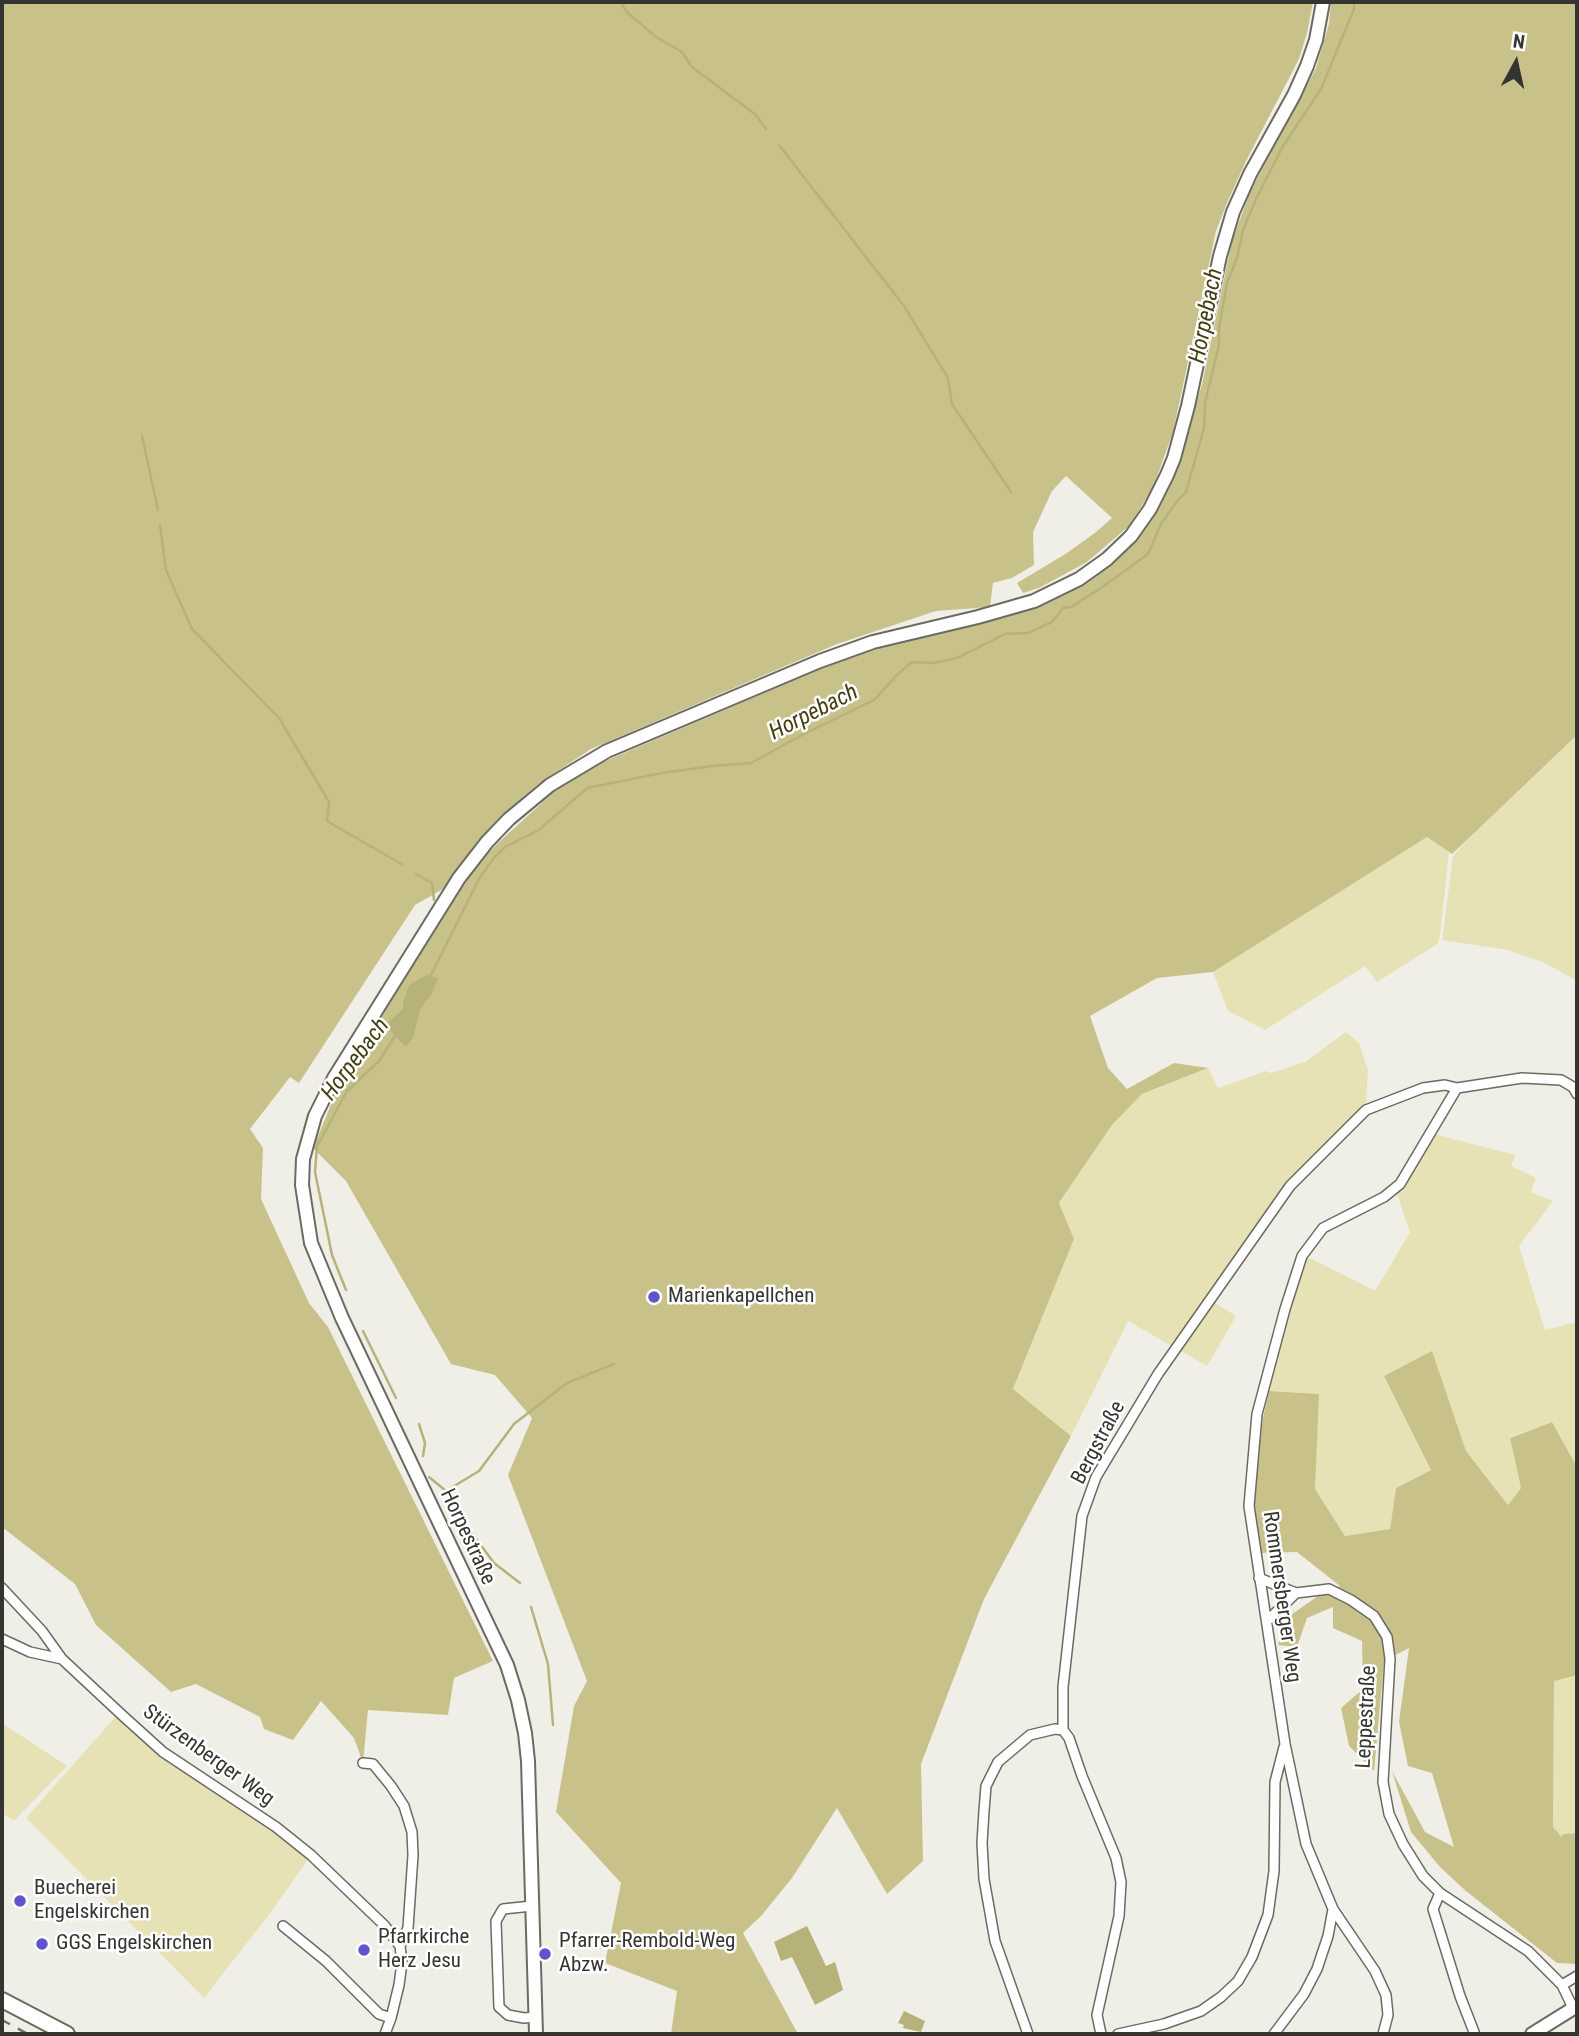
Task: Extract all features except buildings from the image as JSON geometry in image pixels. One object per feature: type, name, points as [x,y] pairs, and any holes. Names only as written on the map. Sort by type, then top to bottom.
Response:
[{"type":"main road","points":[[2,2000],[67,2034]]},
{"type":"street","name":"Horpestraße","points":[[536,2034],[528,1761],[518,1700],[507,1665],[342,1318],[311,1243],[302,1185],[303,1158],[315,1116],[334,1078],[459,878],[509,819],[558,779],[607,751],[846,651],[1034,601],[1079,579],[1107,559],[1131,536],[1150,509],[1167,475],[1188,406],[1220,256],[1233,212],[1307,66],[1316,40],[1323,2]]},
{"type":"street","name":"Bergstraße","points":[[1101,2034],[1097,2015],[1119,1916],[1121,1882],[1116,1858],[1069,1738],[1063,1730],[1063,1687],[1082,1516],[1096,1477],[1158,1374],[1290,1186],[1366,1110],[1423,1088],[1445,1085],[1457,1088],[1522,1078],[1561,1080],[1573,1087],[1577,1094]]},
{"type":"street","name":"Rommersberger Weg","points":[[1383,2034],[1388,2015],[1386,1995],[1375,1971],[1333,1909],[1306,1843],[1285,1745],[1249,1506],[1257,1414],[1302,1256],[1323,1228],[1384,1197],[1400,1184],[1457,1088]]},
{"type":"street","name":"Leppestraße","points":[[1259,1578],[1296,1593],[1329,1589],[1374,1616],[1387,1637],[1390,1659],[1383,1782],[1389,1814],[1403,1844],[1423,1876],[1440,1893],[1528,1951],[1562,1985],[1575,2007],[1532,2034]]},
{"type":"street","name":"Stürzenberger Weg","points":[[2,1588],[62,1659],[122,1716],[163,1752],[276,1827],[311,1855],[383,1925],[400,1946]]},
{"type":"street","points":[[1267,1621],[1296,1593]]},
{"type":"street","points":[[2,1639],[30,1652],[62,1659]]},
{"type":"street","points":[[1028,2034],[995,1941],[984,1879],[982,1843],[986,1786],[998,1762],[1030,1735],[1055,1729],[1063,1730]]},
{"type":"street","points":[[1118,2034],[1164,2024],[1201,2011],[1238,1981],[1252,1957],[1268,1915],[1274,1871],[1275,1782],[1285,1745]]},
{"type":"street","points":[[363,1763],[373,1764],[391,1786],[404,1806],[412,1832],[408,1928],[400,1946],[402,1963],[399,1985],[385,2034]]},
{"type":"street","points":[[1440,1893],[1433,1909],[1474,2032]]},
{"type":"street","points":[[532,1906],[503,1909],[496,1922],[496,1946],[499,2007],[508,2015],[536,2017]]},
{"type":"street","points":[[1274,2034],[1304,1994],[1317,1969],[1328,1936],[1333,1909]]},
{"type":"street","points":[[283,1926],[326,1961],[379,2014],[391,2018]]},
{"type":"street","points":[[1562,1985],[1577,1976]]},
{"type":"shaded area","points":[[2,2],[1313,2],[1299,59],[1246,161],[1216,231],[1173,432],[1153,488],[1129,526],[1087,562],[1039,588],[1023,593],[1017,583],[1067,553],[1112,518],[1066,476],[1052,491],[1033,532],[1034,565],[1012,578],[993,583],[990,607],[936,611],[837,644],[591,749],[538,784],[505,812],[476,843],[443,889],[415,905],[299,1083],[290,1077],[250,1129],[263,1148],[261,1199],[309,1303],[328,1327],[493,1661],[454,1678],[448,1715],[368,1710],[363,1763],[354,1738],[321,1701],[293,1740],[264,1729],[260,1717],[196,1684],[171,1692],[96,1625],[75,1584],[2,1527]]},
{"type":"shaded area","points":[[1331,2],[1577,2],[1577,735],[1452,854],[1427,837],[1213,972],[1157,978],[1090,1016],[1108,1068],[1127,1089],[1174,1063],[1208,1068],[1142,1094],[1112,1125],[1059,1203],[1074,1239],[1013,1389],[1071,1436],[984,1599],[921,1764],[923,1861],[887,1894],[837,1808],[792,1878],[761,1916],[743,1933],[798,2034],[671,2034],[677,1991],[605,1963],[621,1883],[556,1812],[574,1706],[587,1681],[508,1475],[532,1418],[495,1375],[451,1364],[346,1181],[313,1148],[337,1090],[472,869],[556,790],[582,772],[610,759],[823,668],[882,647],[979,624],[1062,596],[1104,570],[1130,547],[1163,500],[1176,471],[1202,384],[1232,241],[1250,192],[1316,68],[1329,24]]},
{"type":"shaded area","points":[[1577,735],[1577,981],[1545,963],[1508,950],[1442,940],[1453,856],[1472,834]]},
{"type":"shaded area","points":[[1427,837],[1449,852],[1437,944],[1377,982],[1365,966],[1265,1030],[1228,1011],[1213,972]]},
{"type":"shaded area","points":[[427,975],[438,978],[431,995],[420,1009],[413,1038],[406,1047],[392,1033],[388,1023],[403,1009],[409,985]]},
{"type":"shaded area","points":[[1346,1032],[1359,1043],[1368,1070],[1366,1105],[1348,1120],[1290,1184],[1175,1348],[1128,1321],[1071,1436],[1013,1389],[1074,1239],[1059,1204],[1112,1125],[1141,1095],[1208,1068],[1218,1088],[1266,1071],[1271,1073],[1305,1062]]},
{"type":"shaded area","points":[[1434,1134],[1515,1155],[1511,1166],[1536,1178],[1531,1192],[1553,1201],[1519,1246],[1545,1330],[1577,1322],[1577,1467],[1552,1422],[1510,1437],[1521,1488],[1508,1505],[1466,1451],[1432,1352],[1384,1376],[1431,1470],[1396,1488],[1390,1529],[1345,1536],[1315,1489],[1318,1394],[1269,1391],[1288,1310],[1305,1256],[1375,1291],[1410,1232],[1396,1191]]},
{"type":"shaded area","points":[[1212,1301],[1236,1316],[1207,1366],[1179,1350]]},
{"type":"shaded area","points":[[1432,1351],[1466,1451],[1508,1505],[1521,1488],[1510,1438],[1552,1422],[1577,1467],[1577,1675],[1554,1681],[1553,1827],[1562,1837],[1563,1834],[1577,1833],[1577,1964],[1557,1963],[1466,1891],[1440,1867],[1411,1832],[1392,1771],[1425,1832],[1454,1847],[1432,1773],[1408,1766],[1399,1722],[1409,1648],[1384,1661],[1374,1771],[1349,1746],[1341,1708],[1363,1689],[1362,1641],[1333,1628],[1333,1607],[1307,1618],[1297,1647],[1278,1645],[1285,1619],[1318,1596],[1340,1586],[1297,1552],[1257,1553],[1251,1505],[1269,1391],[1319,1394],[1315,1489],[1345,1536],[1390,1529],[1396,1488],[1431,1470],[1384,1376]]},
{"type":"shaded area","points":[[1577,1675],[1577,1833],[1563,1834],[1563,1838],[1553,1827],[1554,1680]]},
{"type":"shaded area","points":[[117,1715],[159,1752],[310,1857],[204,1998],[26,1818]]},
{"type":"shaded area","points":[[2,1723],[67,1766],[14,1821],[2,1813]]},
{"type":"shaded area","points":[[807,1926],[826,1966],[835,1962],[843,1990],[815,2005],[792,1957],[781,1961],[774,1942]]},
{"type":"shaded area","points":[[904,2011],[925,2021],[921,2032],[903,2028],[904,2025],[898,2023]]},
{"type":"waterway","points":[[620,2],[627,12],[656,37],[682,52],[692,67],[756,115],[766,129]]},
{"type":"waterway","name":"Horpebach","points":[[430,977],[480,877],[494,858],[505,847],[539,830],[587,788],[662,773],[751,763],[874,700],[912,662],[933,663],[957,658],[1005,634],[1028,633],[1052,622],[1063,608],[1071,607],[1101,588],[1148,554],[1161,524],[1186,492],[1204,428],[1205,403],[1219,345],[1219,328],[1227,283],[1237,258],[1243,230],[1283,146],[1321,89],[1354,9],[1354,2]]},
{"type":"waterway","points":[[779,145],[904,306],[948,378],[952,404],[1011,492]]},
{"type":"waterway","points":[[142,436],[158,510]]},
{"type":"waterway","points":[[160,525],[166,570],[192,629],[279,718],[329,802],[327,821],[403,865]]},
{"type":"waterway","points":[[416,874],[432,883],[434,900]]},
{"type":"waterway","name":"Horpebach","points":[[346,1290],[332,1255],[315,1172],[317,1146],[347,1091],[380,1060],[396,1034]]},
{"type":"waterway","name":"Horpebach","points":[[363,1331],[396,1398]]},
{"type":"waterway","points":[[429,1477],[446,1491],[479,1471],[514,1424],[567,1383],[614,1364]]},
{"type":"waterway","name":"Horpebach","points":[[419,1424],[425,1443],[423,1456]]},
{"type":"waterway","name":"Horpebach","points":[[452,1501],[460,1517],[494,1563],[520,1583]]},
{"type":"waterway","name":"Horpebach","points":[[531,1607],[548,1664],[553,1725]]},
{"type":"railway","points":[[2,2020],[28,2034]]},
{"type":"place","name":"Marienkapellchen","points":[[654,1297]]},
{"type":"place","name":"Buecherei Engelskirchen","points":[[20,1901]]},
{"type":"place","name":"GGS Engelskirchen","points":[[42,1944]]},
{"type":"place","name":"Pfarrkirche Herz Jesu","points":[[364,1950]]},
{"type":"place","name":"Pfarrer-Rembold-Weg Abzw.","points":[[545,1954]]}]
